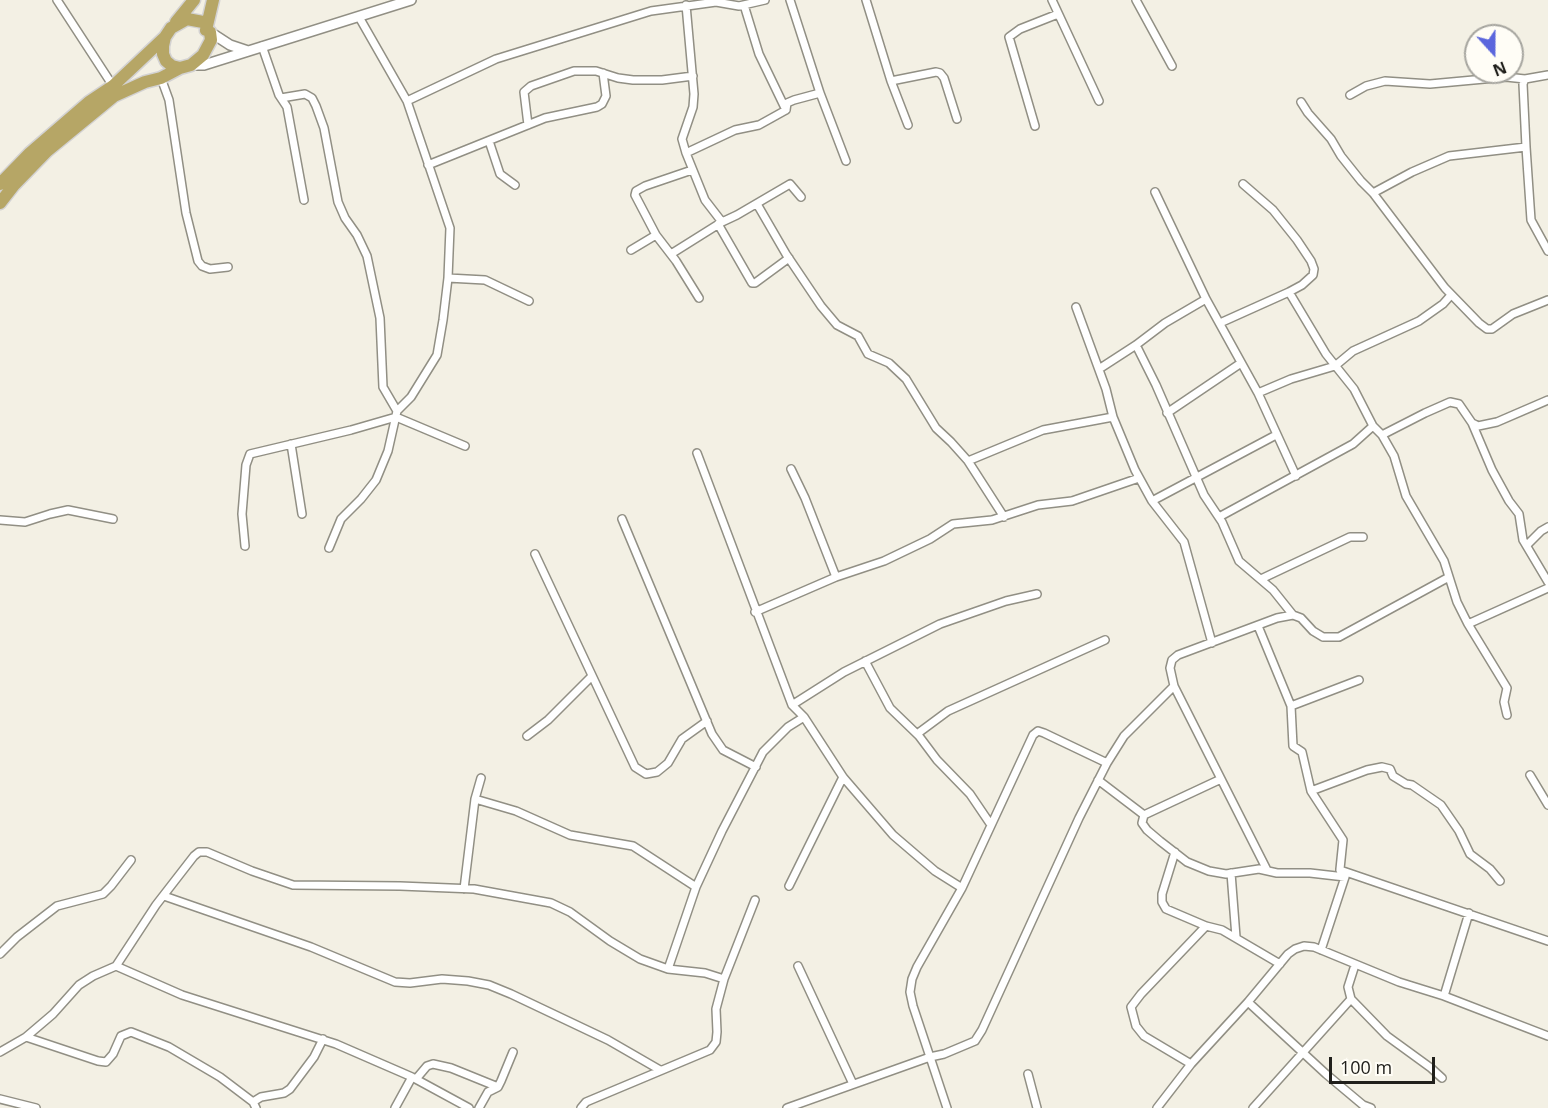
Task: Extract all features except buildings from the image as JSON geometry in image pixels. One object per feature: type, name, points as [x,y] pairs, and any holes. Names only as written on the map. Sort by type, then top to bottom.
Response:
[{"type":"highway","points":[[0,184],[62,125],[89,102],[113,86],[168,33],[194,0]]},
{"type":"highway","points":[[208,31],[213,0]]},
{"type":"highway","points":[[0,203],[14,185],[47,152],[114,96],[186,66],[209,47],[211,40],[207,26],[196,20],[188,19],[168,33],[163,54],[172,66],[186,66]]},
{"type":"main road","points":[[186,66],[204,65],[411,0]]},
{"type":"main road","points":[[208,31],[230,45],[248,51]]},
{"type":"street","points":[[57,0],[113,86]]},
{"type":"street","points":[[407,101],[496,59],[651,11],[715,1],[744,5],[765,0]]},
{"type":"street","points":[[790,0],[820,93],[846,161]]},
{"type":"street","points":[[866,0],[891,81],[908,125]]},
{"type":"street","points":[[1052,0],[1099,101]]},
{"type":"street","points":[[1136,0],[1172,66]]},
{"type":"street","points":[[686,5],[693,76],[693,107],[682,139],[705,200],[752,283],[789,258]]},
{"type":"street","points":[[744,5],[759,54],[786,111]]},
{"type":"street","points":[[1035,126],[1009,37],[1020,29],[1058,14]]},
{"type":"street","points":[[329,548],[341,519],[376,480],[387,451],[396,414],[411,397],[437,355],[448,278],[450,228],[407,101],[359,17]]},
{"type":"street","points":[[262,46],[281,98],[287,107],[304,200]]},
{"type":"street","points":[[528,125],[524,96],[526,89],[574,71],[603,73],[633,80],[662,80],[693,76]]},
{"type":"street","points":[[428,165],[545,118],[582,111],[602,104],[606,96],[603,73]]},
{"type":"street","points":[[891,81],[940,73],[944,78],[957,119]]},
{"type":"street","points":[[1350,94],[1366,86],[1385,81],[1430,84],[1506,77],[1525,79],[1548,75]]},
{"type":"street","points":[[161,78],[169,100],[186,213],[198,261],[202,266],[210,269],[228,267]]},
{"type":"street","points":[[1525,79],[1526,147],[1531,220],[1548,251]]},
{"type":"street","points":[[786,111],[788,103],[820,93]]},
{"type":"street","points":[[281,98],[308,95],[312,98],[320,117],[338,202],[367,256],[380,318],[383,387],[396,414],[465,446]]},
{"type":"street","points":[[1301,102],[1312,119],[1331,139],[1360,181],[1373,193],[1451,295],[1486,329],[1492,329],[1513,314],[1548,300]]},
{"type":"street","points":[[686,153],[735,130],[759,124],[786,111]]},
{"type":"street","points":[[489,141],[500,174],[515,185]]},
{"type":"street","points":[[1373,193],[1412,172],[1449,156],[1526,147]]},
{"type":"street","points":[[693,170],[645,186],[636,191],[634,195],[656,235],[699,298]]},
{"type":"street","points":[[671,254],[720,223],[790,184],[801,197]]},
{"type":"street","points":[[1220,323],[1289,292],[1311,279],[1314,268],[1273,210],[1243,184]]},
{"type":"street","points":[[1155,192],[1206,299],[1258,393],[1296,476]]},
{"type":"street","points":[[757,204],[789,258],[834,322],[858,336],[868,354],[889,363],[906,379],[936,428],[968,461],[1004,517]]},
{"type":"street","points":[[631,250],[656,235]]},
{"type":"street","points":[[448,278],[485,280],[529,301]]},
{"type":"street","points":[[1289,292],[1326,354],[1354,389],[1373,426],[1382,435],[1394,456],[1406,496],[1444,561],[1457,602],[1508,688],[1504,702],[1507,715]]},
{"type":"street","points":[[1258,393],[1291,379],[1335,366],[1353,351],[1419,321],[1443,304],[1451,295]]},
{"type":"street","points":[[1099,369],[1165,323],[1206,299]]},
{"type":"street","points":[[1076,307],[1099,369],[1113,417],[1139,478],[1152,501],[1184,542],[1212,643]]},
{"type":"street","points":[[1136,345],[1204,495],[1219,517],[1239,561],[1273,590],[1293,615],[1301,618],[1313,631],[1323,638],[1339,637],[1449,577]]},
{"type":"street","points":[[1167,412],[1240,363]]},
{"type":"street","points":[[1382,435],[1450,402],[1459,404],[1472,423],[1492,470],[1519,514],[1522,521],[1521,536],[1548,582]]},
{"type":"street","points":[[1472,423],[1478,426],[1497,422],[1547,402]]},
{"type":"street","points":[[245,546],[242,514],[246,465],[250,454],[351,430],[396,414]]},
{"type":"street","points":[[968,461],[1043,430],[1113,417]]},
{"type":"street","points":[[1219,517],[1353,444],[1373,426]]},
{"type":"street","points":[[1152,501],[1276,435]]},
{"type":"street","points":[[291,444],[302,514]]},
{"type":"street","points":[[697,453],[755,612],[792,705],[804,717],[843,777],[893,835],[935,871],[962,888]]},
{"type":"street","points":[[790,469],[805,498],[836,577]]},
{"type":"street","points":[[755,612],[836,577],[911,549],[953,524],[1004,517],[1038,506],[1072,501],[1139,478]]},
{"type":"street","points":[[0,520],[25,522],[50,513],[68,510],[113,519]]},
{"type":"street","points":[[622,519],[707,721],[723,750],[756,767]]},
{"type":"street","points":[[1527,545],[1548,527]]},
{"type":"street","points":[[1261,579],[1350,537],[1363,537]]},
{"type":"street","points":[[536,554],[635,767],[646,774],[657,772],[668,763],[682,739],[707,721]]},
{"type":"street","points":[[1468,624],[1548,588]]},
{"type":"street","points":[[792,705],[865,661],[956,618],[1006,601],[1037,594]]},
{"type":"street","points":[[1267,870],[1174,686],[1170,668],[1172,660],[1178,655],[1277,618],[1293,615]]},
{"type":"street","points":[[1258,626],[1291,706],[1293,747],[1302,752],[1311,791],[1343,840],[1340,869],[1345,878],[1321,950]]},
{"type":"street","points":[[917,734],[948,711],[1105,640]]},
{"type":"street","points":[[865,661],[890,708],[917,734],[937,760],[970,794],[991,825]]},
{"type":"street","points":[[527,736],[548,720],[592,676]]},
{"type":"street","points":[[1291,706],[1359,680]]},
{"type":"street","points":[[787,1108],[944,1054],[975,1041],[1107,763],[1124,736],[1174,686]]},
{"type":"street","points":[[668,969],[696,887],[763,752],[788,727],[804,717]]},
{"type":"street","points":[[947,1108],[913,1006],[910,992],[912,979],[962,888],[1029,742],[1038,731],[1107,763]]},
{"type":"street","points":[[1311,791],[1367,770],[1382,767],[1390,769],[1393,776],[1412,785],[1441,805],[1459,831],[1470,854],[1490,869],[1500,881]]},
{"type":"street","points":[[1530,775],[1548,805]]},
{"type":"street","points":[[789,886],[843,777]]},
{"type":"street","points":[[464,889],[475,799],[481,778]]},
{"type":"street","points":[[1144,815],[1221,779]]},
{"type":"street","points":[[1098,780],[1144,815]]},
{"type":"street","points":[[475,799],[516,811],[570,835],[633,846],[696,887]]},
{"type":"street","points":[[1144,815],[1143,823],[1147,830],[1187,862],[1209,871],[1231,873],[1259,869],[1345,878]]},
{"type":"street","points":[[0,1052],[26,1037],[53,1014],[79,985],[116,966],[164,896],[199,852],[207,852],[293,885],[464,889],[514,895],[551,903],[570,912],[640,959],[668,969],[724,979]]},
{"type":"street","points":[[1175,852],[1162,894],[1163,906],[1170,912],[1222,930],[1280,964]]},
{"type":"street","points":[[0,954],[17,937],[57,906],[103,894],[131,860]]},
{"type":"street","points":[[1340,869],[1548,941]]},
{"type":"street","points":[[1231,873],[1236,937]]},
{"type":"street","points":[[164,896],[311,946],[395,982],[410,983],[442,979],[489,985],[608,1040],[660,1070]]},
{"type":"street","points":[[580,1108],[586,1102],[710,1050],[716,1042],[716,1009],[724,979],[755,900]]},
{"type":"street","points":[[1444,996],[1469,913]]},
{"type":"street","points":[[1191,1064],[1144,1036],[1136,1026],[1131,1007],[1206,926]]},
{"type":"street","points":[[1157,1108],[1191,1064],[1288,954],[1304,946],[1321,950],[1355,965],[1548,1036]]},
{"type":"street","points":[[1355,965],[1348,987],[1351,999],[1387,1036],[1442,1078]]},
{"type":"street","points":[[116,966],[182,995],[323,1039],[414,1078],[469,1108]]},
{"type":"street","points":[[798,966],[853,1084]]},
{"type":"street","points":[[1253,1108],[1351,999]]},
{"type":"street","points":[[1248,1002],[1365,1107]]},
{"type":"street","points":[[26,1037],[106,1062],[113,1054],[121,1035],[131,1032],[180,1053],[220,1077],[254,1105],[261,1097],[284,1093],[290,1089],[314,1057],[323,1039]]},
{"type":"street","points":[[479,1108],[488,1092],[498,1087],[513,1052]]},
{"type":"street","points":[[394,1108],[414,1078],[427,1066],[433,1064],[452,1068],[498,1087]]},
{"type":"street","points":[[1028,1074],[1036,1108]]},
{"type":"street","points":[[0,1099],[36,1108]]}]
